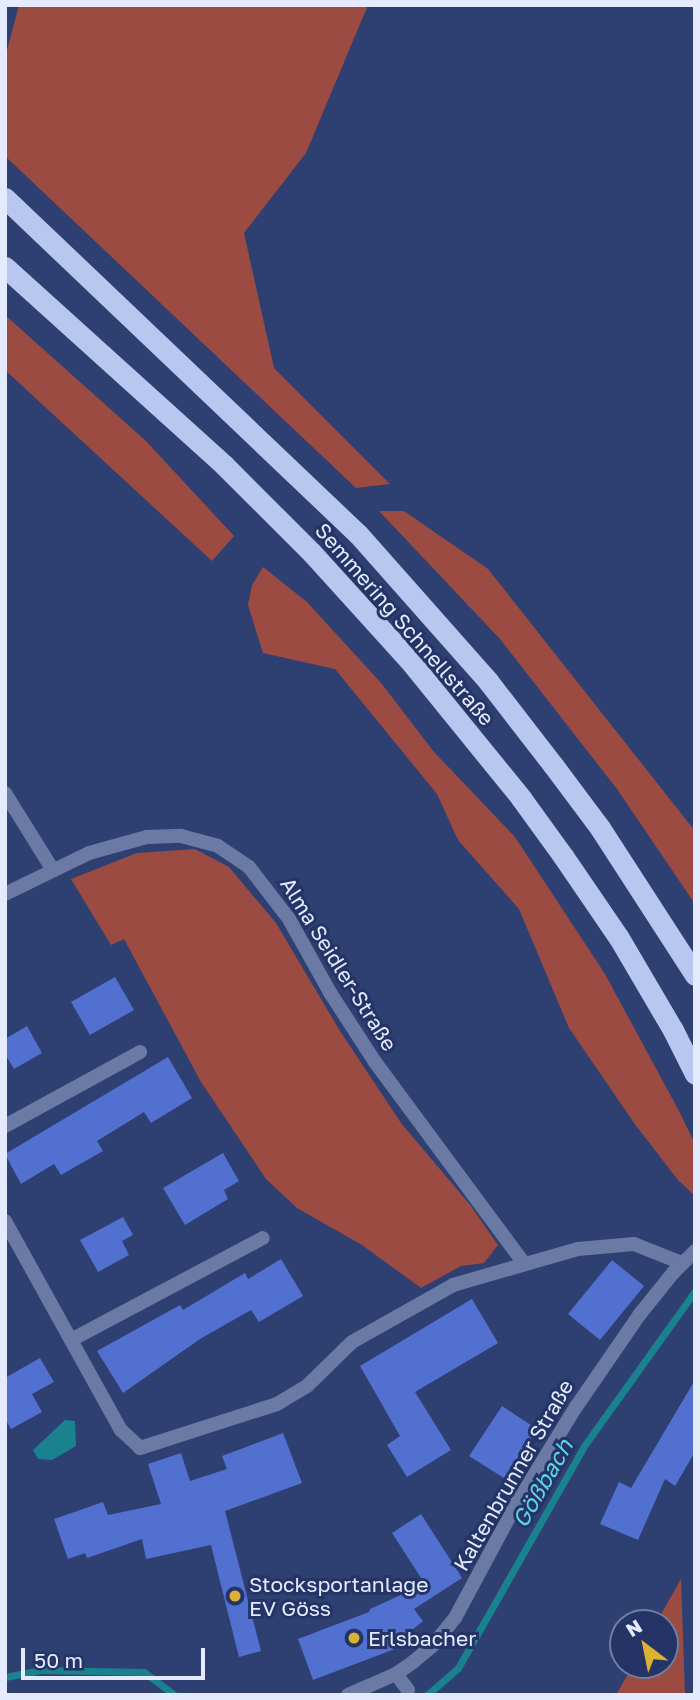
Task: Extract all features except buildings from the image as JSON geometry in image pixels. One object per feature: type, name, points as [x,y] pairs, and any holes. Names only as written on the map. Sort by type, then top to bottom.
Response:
[{"type":"highway","name":"Semmering Schnellstraße","points":[[5,198],[358,534],[488,681],[554,765],[616,851],[695,975]]},
{"type":"highway","name":"Semmering Schnellstraße","points":[[5,267],[224,465],[312,553],[417,670],[521,798],[563,856],[619,938],[673,1030],[695,1074]]},
{"type":"street","points":[[5,793],[53,870]]},
{"type":"street","name":"Alma Seidler-Straße","points":[[5,894],[89,853],[147,837],[181,836],[218,846],[249,867],[289,919],[331,994],[375,1062],[524,1263]]},
{"type":"street","points":[[5,1126],[140,1052]]},
{"type":"street","points":[[5,1221],[121,1430],[140,1448],[278,1404],[307,1386],[352,1342],[453,1284],[578,1249],[634,1244],[682,1263]]},
{"type":"street","points":[[71,1340],[263,1238]]},
{"type":"street","name":"Kaltenbrunner Straße","points":[[348,1695],[396,1674],[433,1645],[455,1618],[515,1506],[576,1407],[640,1314],[695,1251]]},
{"type":"street","points":[[396,1674],[408,1690]]},
{"type":"shaded area","points":[[19,5],[368,5],[306,153],[244,233],[274,368],[390,484],[356,488],[5,156],[5,58]]},
{"type":"shaded area","points":[[5,315],[146,441],[234,536],[212,561],[5,370]]},
{"type":"shaded area","points":[[379,511],[404,511],[488,569],[695,831],[695,904],[617,789],[500,639]]},
{"type":"shaded area","points":[[263,567],[307,602],[381,683],[434,752],[515,837],[605,974],[679,1111],[695,1144],[695,1196],[678,1180],[634,1123],[569,1028],[519,909],[458,840],[437,794],[335,669],[263,653],[248,605],[252,585]]},
{"type":"shaded area","points":[[195,849],[229,867],[276,923],[340,1031],[401,1123],[471,1206],[498,1245],[484,1263],[461,1266],[421,1288],[362,1245],[297,1208],[266,1179],[201,1082],[124,939],[111,945],[71,879],[137,853]]},
{"type":"shaded area","points":[[65,1420],[75,1421],[76,1446],[52,1460],[38,1459],[33,1450]]},
{"type":"shaded area","points":[[681,1579],[685,1695],[616,1695],[625,1679],[679,1679],[679,1609],[664,1609]]},
{"type":"waterway","name":"Gößbach","points":[[427,1695],[458,1668],[584,1446],[695,1291]]},
{"type":"waterway","name":"Gößbach","points":[[5,1677],[41,1670],[144,1672],[175,1695]]},
{"type":"place","name":"Stocksportanlage EV Göss","points":[[235,1596]]},
{"type":"place","name":"Erlsbacher","points":[[354,1638]]}]
